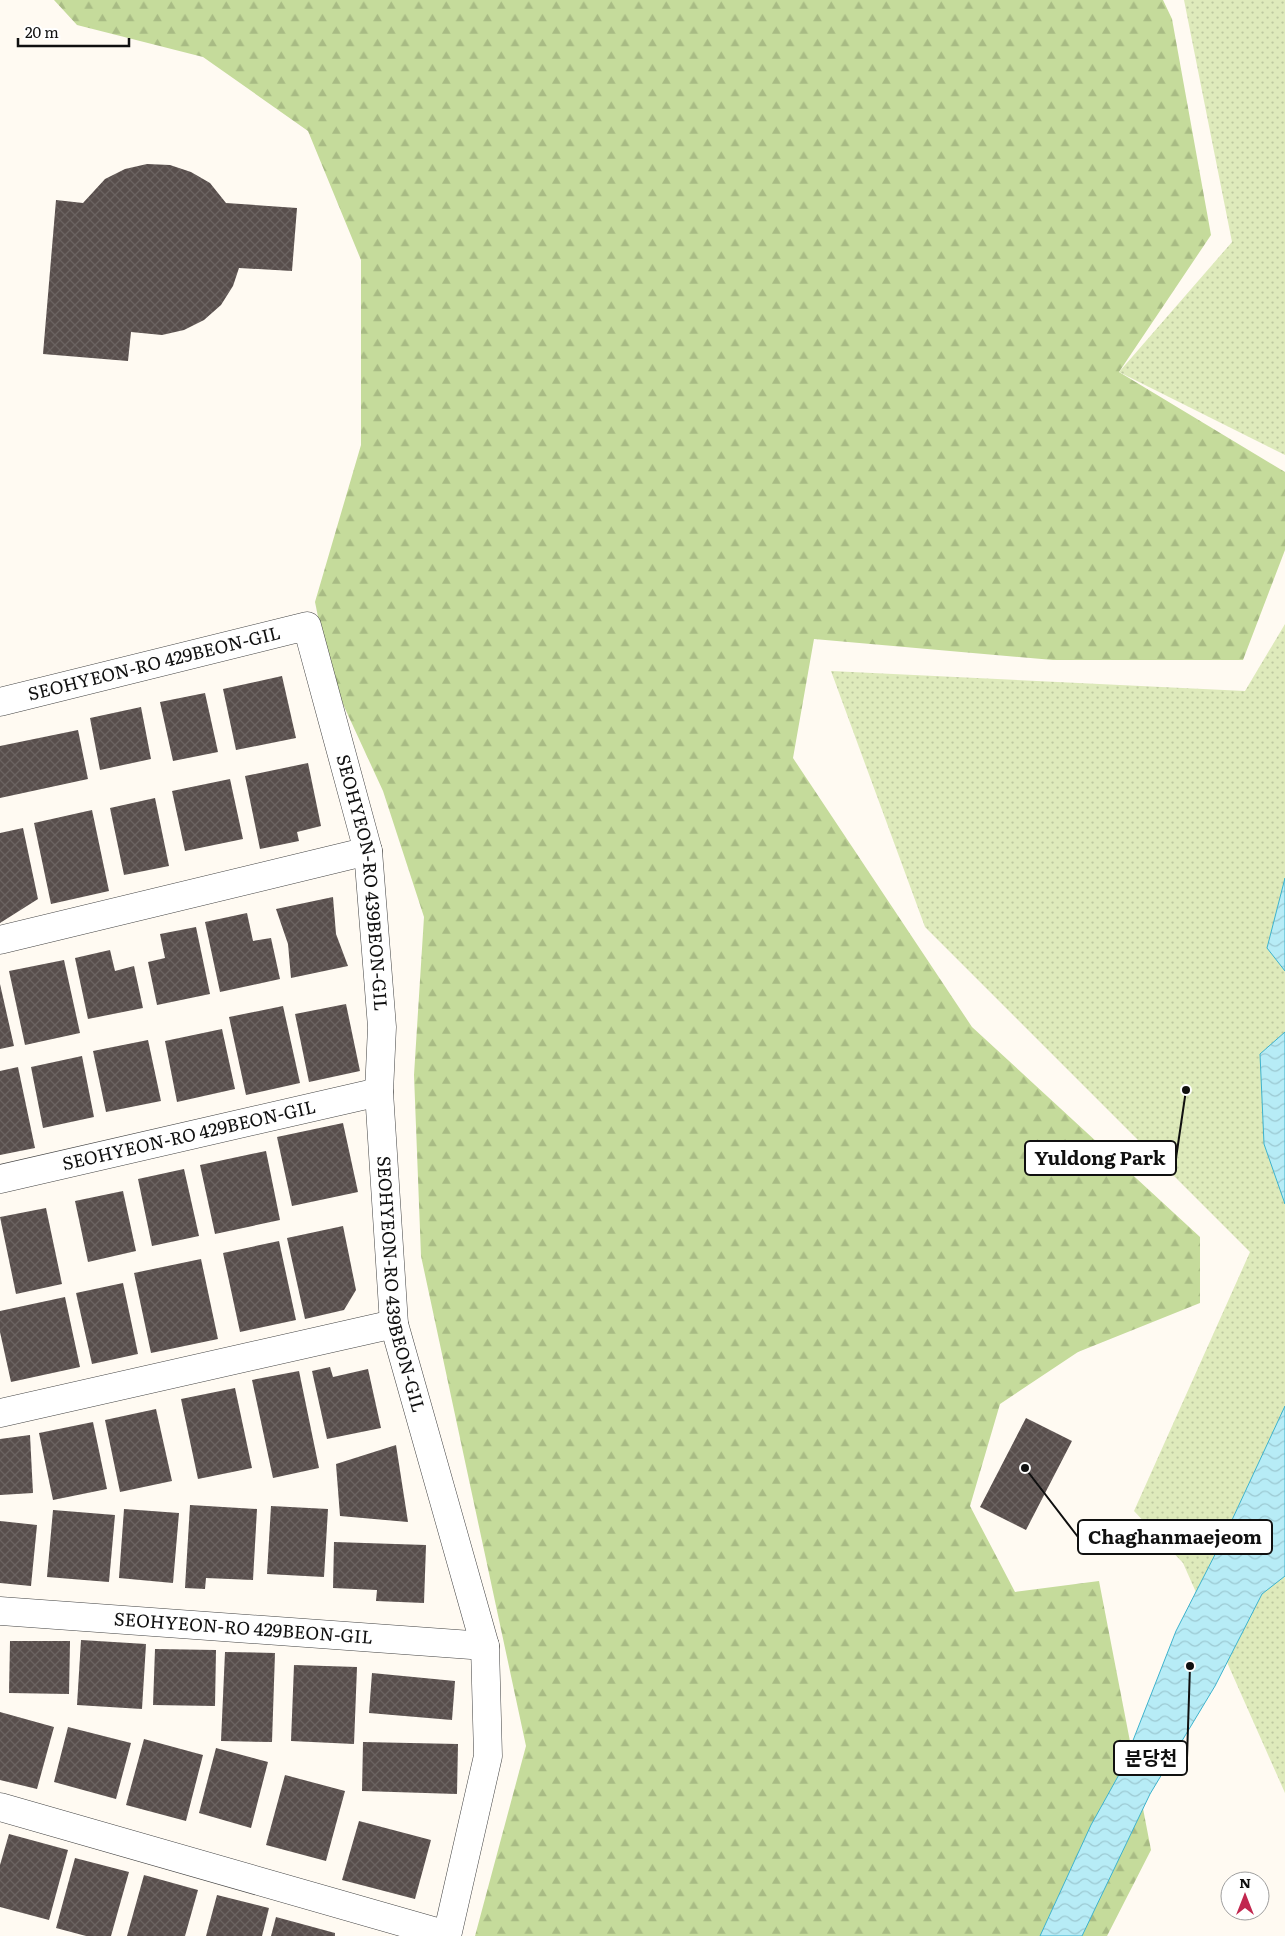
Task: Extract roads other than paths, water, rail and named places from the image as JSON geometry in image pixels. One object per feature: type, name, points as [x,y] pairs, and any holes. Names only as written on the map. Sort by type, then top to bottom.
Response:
[{"type":"street","name":"SEOHYEON-RO 429BEON-GIL","points":[[0,702],[307,626]]},
{"type":"street","name":"SEOHYEON-RO 439BEON-GIL","points":[[307,626],[368,851],[382,1027],[379,1092],[394,1324],[485,1646],[488,1756],[447,1936]]},
{"type":"street","points":[[0,940],[368,851]]},
{"type":"street","name":"SEOHYEON-RO 429BEON-GIL","points":[[0,1180],[379,1092]]},
{"type":"street","points":[[0,1413],[394,1324]]},
{"type":"street","name":"SEOHYEON-RO 429BEON-GIL","points":[[0,1611],[485,1646]]},
{"type":"street","points":[[0,1807],[447,1936]]},
{"type":"water","points":[[1285,878],[1285,971],[1267,948]]},
{"type":"water","points":[[1285,1032],[1285,1204],[1264,1144],[1260,1054]]},
{"type":"water","points":[[1285,1406],[1285,1576],[1262,1594],[1215,1686],[1150,1794],[1082,1936],[1040,1936],[1091,1825],[1121,1771],[1176,1631],[1225,1535]]},
{"type":"place","name":"Yuldong Park","points":[[1186,1090]]},
{"type":"place","name":"Chaghanmaejeom","points":[[1025,1468]]},
{"type":"place","name":"분당천","points":[[1190,1666]]}]
